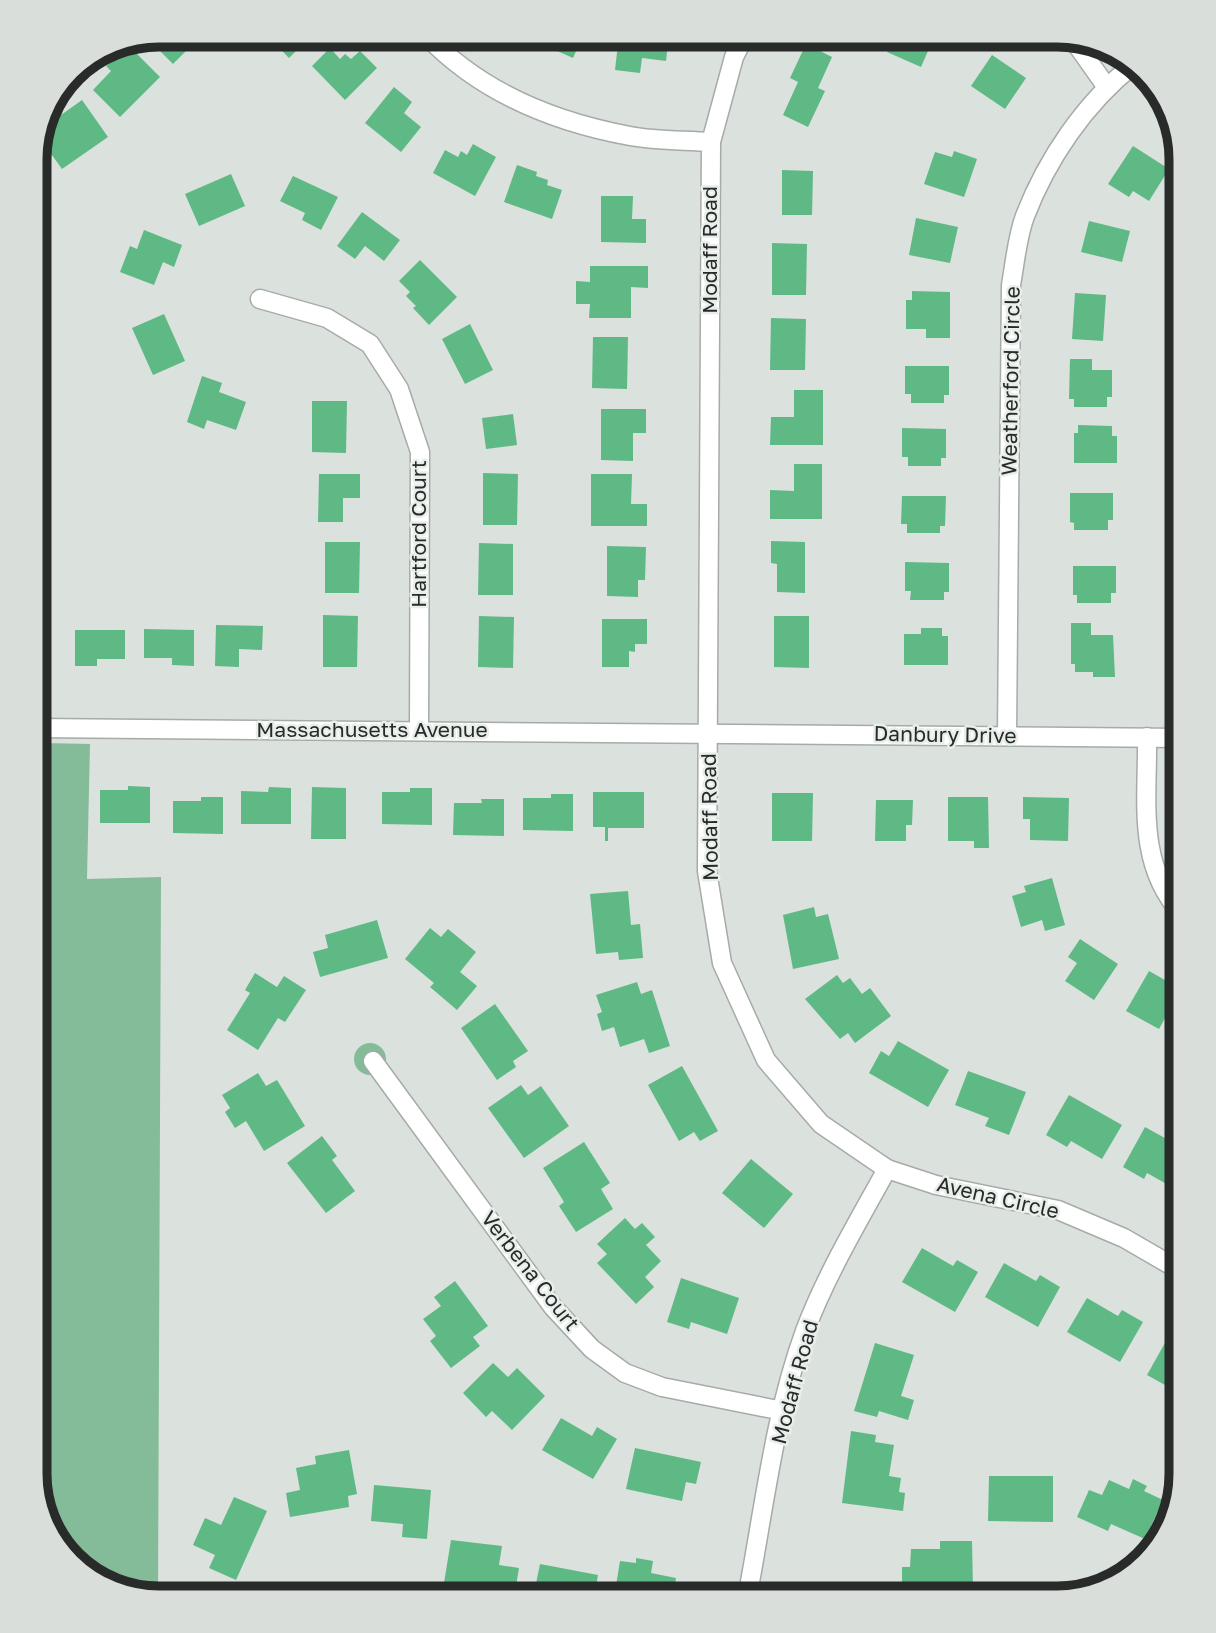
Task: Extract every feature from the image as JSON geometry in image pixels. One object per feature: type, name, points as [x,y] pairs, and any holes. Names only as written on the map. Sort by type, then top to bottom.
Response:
[{"type":"street","points":[[441,47],[501,94],[567,121],[632,137],[711,142]]},
{"type":"street","name":"Modaff Road","points":[[739,47],[734,57],[711,142],[707,871],[722,963],[766,1060],[821,1124],[887,1169],[838,1258],[805,1332],[783,1411],[749,1586]]},
{"type":"street","points":[[1080,50],[1106,86]]},
{"type":"street","name":"Weatherford Circle","points":[[1007,736],[1011,285],[1024,219],[1050,162],[1106,86],[1125,71]]},
{"type":"street","name":"Hartford Court","points":[[260,299],[327,318],[370,344],[399,388],[420,452],[419,731]]},
{"type":"street","name":"Massachusetts Avenue","points":[[47,728],[709,732]]},
{"type":"street","name":"Danbury Drive","points":[[709,732],[1169,738]]},
{"type":"street","points":[[1147,737],[1146,835],[1160,883],[1169,896]]},
{"type":"street","name":"Verbena Court","points":[[373,1061],[553,1307],[592,1349],[625,1373],[662,1387],[783,1411]]},
{"type":"street","name":"Avena Circle","points":[[887,1169],[936,1185],[1058,1210],[1124,1238],[1169,1264]]},
{"type":"green space","points":[[47,743],[90,744],[87,879],[161,877],[158,1586],[123,1580],[85,1558],[66,1536],[49,1495]]},
{"type":"green space","points":[[370,1043],[381,1048],[386,1059],[381,1070],[370,1075],[359,1070],[354,1059],[359,1048]]},
{"type":"building","points":[[156,47],[190,47],[173,64]]},
{"type":"building","points":[[278,47],[300,47],[289,58]]},
{"type":"building","points":[[548,47],[578,47],[573,58]]},
{"type":"building","points":[[618,47],[668,47],[666,61],[642,58],[640,73],[615,70]]},
{"type":"building","points":[[805,47],[812,47],[832,57],[818,88],[825,91],[808,127],[783,115],[798,82],[790,78]]},
{"type":"building","points":[[889,47],[930,47],[921,67],[887,52]]},
{"type":"building","points":[[330,48],[340,59],[345,54],[351,59],[360,51],[377,68],[345,100],[312,66]]},
{"type":"building","points":[[133,50],[160,77],[120,117],[93,90],[111,71],[106,66],[118,55]]},
{"type":"building","points":[[992,55],[1026,78],[1005,109],[971,86]]},
{"type":"building","points":[[394,87],[412,102],[404,113],[421,127],[401,152],[365,123]]},
{"type":"building","points":[[82,100],[108,137],[62,169],[48,149],[58,111],[61,115]]},
{"type":"building","points":[[473,144],[496,157],[475,196],[433,173],[445,150],[458,157],[461,151],[467,155]]},
{"type":"building","points":[[1133,146],[1169,169],[1149,201],[1133,191],[1129,197],[1108,184]]},
{"type":"building","points":[[954,151],[977,159],[964,197],[924,184],[935,152],[952,157]]},
{"type":"building","points":[[517,165],[537,172],[536,176],[548,180],[547,185],[562,190],[552,219],[504,202]]},
{"type":"building","points":[[782,170],[813,171],[812,215],[782,215]]},
{"type":"building","points":[[231,174],[245,206],[199,226],[185,194]]},
{"type":"building","points":[[293,176],[338,197],[321,230],[302,220],[305,213],[280,201]]},
{"type":"building","points":[[601,196],[633,196],[632,219],[646,219],[646,243],[601,242]]},
{"type":"building","points":[[362,212],[400,240],[384,261],[365,246],[355,259],[337,246]]},
{"type":"building","points":[[916,218],[958,227],[950,263],[909,255]]},
{"type":"building","points":[[1089,221],[1130,231],[1122,262],[1081,252]]},
{"type":"building","points":[[144,230],[182,245],[174,267],[163,262],[154,285],[120,272],[130,246],[137,249]]},
{"type":"building","points":[[772,243],[807,244],[806,295],[772,295]]},
{"type":"building","points":[[420,260],[457,297],[429,325],[413,308],[416,306],[406,296],[410,292],[399,281]]},
{"type":"building","points":[[590,266],[648,266],[648,288],[631,287],[631,318],[589,318],[590,304],[576,304],[576,281],[590,282]]},
{"type":"building","points":[[912,291],[950,292],[950,338],[926,338],[926,329],[906,329],[906,300],[912,300]]},
{"type":"building","points":[[1075,293],[1106,295],[1103,341],[1072,339]]},
{"type":"building","points":[[164,314],[185,361],[153,375],[132,328]]},
{"type":"building","points":[[771,318],[806,319],[805,370],[770,370]]},
{"type":"building","points":[[470,324],[493,370],[465,384],[442,339]]},
{"type":"building","points":[[593,337],[628,337],[627,389],[592,388]]},
{"type":"building","points":[[1070,359],[1092,359],[1092,370],[1112,370],[1112,397],[1107,397],[1107,407],[1074,407],[1074,399],[1069,399]]},
{"type":"building","points":[[905,366],[949,366],[949,395],[944,395],[944,403],[911,403],[911,394],[905,394]]},
{"type":"building","points":[[202,376],[222,383],[219,392],[246,402],[236,430],[207,420],[204,429],[187,422]]},
{"type":"building","points":[[794,390],[823,390],[823,445],[770,445],[771,417],[794,417]]},
{"type":"building","points":[[312,401],[347,401],[346,453],[312,452]]},
{"type":"building","points":[[601,409],[646,409],[646,433],[633,433],[633,461],[601,460]]},
{"type":"building","points":[[513,414],[517,445],[486,449],[482,418]]},
{"type":"building","points":[[1078,425],[1112,426],[1112,436],[1117,436],[1117,463],[1074,463],[1074,433],[1078,433]]},
{"type":"building","points":[[902,428],[946,429],[946,458],[941,458],[941,466],[908,466],[908,457],[902,457]]},
{"type":"building","points":[[794,464],[822,464],[822,519],[770,519],[770,490],[794,491]]},
{"type":"building","points":[[483,473],[518,474],[517,525],[483,525]]},
{"type":"building","points":[[319,474],[360,474],[360,498],[343,498],[343,522],[318,522]]},
{"type":"building","points":[[591,474],[632,474],[631,504],[647,504],[647,526],[591,526]]},
{"type":"building","points":[[1070,493],[1113,493],[1113,520],[1108,520],[1108,530],[1074,530],[1074,523],[1070,522]]},
{"type":"building","points":[[902,496],[946,496],[945,526],[940,526],[940,533],[907,533],[907,524],[901,524]]},
{"type":"building","points":[[771,541],[805,542],[805,593],[777,592],[777,564],[771,563]]},
{"type":"building","points":[[325,542],[360,542],[359,593],[325,593]]},
{"type":"building","points":[[479,543],[513,544],[513,595],[478,595]]},
{"type":"building","points":[[607,546],[646,547],[645,580],[638,580],[638,597],[607,596]]},
{"type":"building","points":[[905,562],[949,563],[949,592],[944,592],[944,600],[910,600],[911,591],[905,591]]},
{"type":"building","points":[[1073,566],[1116,566],[1116,593],[1111,593],[1111,603],[1077,603],[1077,595],[1073,595]]},
{"type":"building","points":[[323,615],[358,616],[357,667],[323,667]]},
{"type":"building","points":[[479,616],[514,617],[513,668],[478,667]]},
{"type":"building","points":[[774,616],[809,616],[809,668],[774,667]]},
{"type":"building","points":[[602,619],[647,619],[647,644],[635,644],[635,652],[629,651],[629,667],[602,667]]},
{"type":"building","points":[[1071,623],[1091,623],[1091,635],[1113,635],[1115,677],[1093,677],[1093,672],[1075,672],[1075,664],[1071,664]]},
{"type":"building","points":[[216,625],[263,626],[262,650],[239,649],[239,667],[215,666]]},
{"type":"building","points":[[921,628],[942,628],[942,636],[948,636],[948,665],[904,665],[904,634],[921,634]]},
{"type":"building","points":[[144,629],[194,630],[194,666],[172,665],[172,658],[144,658]]},
{"type":"building","points":[[75,630],[125,630],[125,659],[97,659],[97,666],[75,666]]},
{"type":"building","points":[[128,786],[150,787],[150,823],[100,823],[100,790],[128,790]]},
{"type":"building","points":[[269,787],[291,788],[291,824],[241,824],[241,791],[268,792]]},
{"type":"building","points":[[312,787],[346,788],[346,839],[311,839]]},
{"type":"building","points":[[410,788],[432,788],[432,825],[382,824],[382,792],[410,792]]},
{"type":"building","points":[[593,792],[644,792],[644,828],[608,828],[608,841],[605,841],[605,827],[593,827]]},
{"type":"building","points":[[772,793],[813,793],[812,841],[772,841]]},
{"type":"building","points":[[551,794],[573,794],[573,831],[523,830],[523,798],[551,798]]},
{"type":"building","points":[[201,797],[223,797],[223,834],[173,833],[173,801],[201,801]]},
{"type":"building","points":[[948,797],[988,797],[989,848],[974,848],[974,841],[948,841]]},
{"type":"building","points":[[1023,797],[1069,798],[1068,841],[1030,840],[1030,819],[1023,819]]},
{"type":"building","points":[[481,799],[504,799],[504,836],[453,835],[454,803],[482,803]]},
{"type":"building","points":[[876,800],[913,800],[912,825],[906,825],[906,841],[875,841]]},
{"type":"building","points":[[1052,878],[1065,925],[1045,931],[1042,920],[1021,927],[1012,896],[1026,892],[1024,886]]},
{"type":"building","points":[[628,891],[631,925],[640,924],[643,958],[619,960],[618,952],[596,954],[590,894]]},
{"type":"building","points":[[814,907],[816,917],[828,914],[839,959],[793,969],[783,915]]},
{"type":"building","points":[[377,920],[388,958],[320,977],[313,952],[328,948],[325,935]]},
{"type":"building","points":[[430,928],[441,937],[448,929],[476,952],[460,972],[477,986],[457,1010],[430,987],[434,983],[405,959]]},
{"type":"building","points":[[1080,939],[1118,964],[1094,1000],[1065,981],[1077,963],[1068,957]]},
{"type":"building","points":[[1149,971],[1169,982],[1169,1011],[1159,1029],[1126,1011]]},
{"type":"building","points":[[255,973],[277,987],[284,976],[306,990],[285,1022],[278,1018],[258,1050],[227,1030],[250,993],[245,990]]},
{"type":"building","points":[[837,975],[843,983],[850,978],[862,994],[870,988],[891,1016],[855,1043],[848,1033],[840,1039],[805,999]]},
{"type":"building","points":[[637,982],[641,994],[652,990],[670,1046],[649,1053],[644,1039],[620,1047],[614,1027],[602,1031],[597,1014],[602,1012],[596,995]]},
{"type":"building","points":[[495,1004],[528,1051],[513,1061],[516,1067],[497,1080],[461,1028]]},
{"type":"building","points":[[898,1041],[949,1070],[928,1107],[869,1073],[881,1051],[889,1056]]},
{"type":"building","points":[[682,1066],[718,1131],[700,1141],[694,1132],[679,1141],[648,1085]]},
{"type":"building","points":[[968,1071],[1026,1092],[1009,1135],[985,1126],[989,1118],[955,1105]]},
{"type":"building","points":[[258,1073],[266,1086],[277,1080],[305,1126],[264,1151],[246,1121],[235,1128],[225,1112],[230,1108],[222,1095]]},
{"type":"building","points":[[521,1085],[528,1095],[541,1086],[569,1126],[524,1158],[488,1108]]},
{"type":"building","points":[[1069,1095],[1122,1125],[1102,1159],[1071,1141],[1067,1147],[1046,1135]]},
{"type":"building","points":[[1145,1127],[1169,1140],[1169,1185],[1147,1173],[1144,1179],[1123,1167]]},
{"type":"building","points":[[322,1136],[337,1156],[332,1160],[355,1191],[326,1213],[287,1163]]},
{"type":"building","points":[[584,1142],[610,1183],[601,1189],[613,1209],[576,1232],[559,1206],[564,1202],[543,1168]]},
{"type":"building","points":[[751,1159],[793,1194],[764,1228],[722,1193]]},
{"type":"building","points":[[625,1218],[635,1229],[642,1223],[655,1237],[646,1245],[661,1261],[645,1277],[654,1287],[636,1304],[597,1263],[607,1254],[597,1244]]},
{"type":"building","points":[[922,1248],[953,1266],[957,1260],[978,1272],[955,1312],[902,1282]]},
{"type":"building","points":[[1004,1263],[1036,1281],[1040,1275],[1060,1287],[1038,1327],[985,1297]]},
{"type":"building","points":[[681,1278],[739,1298],[727,1334],[691,1322],[689,1329],[667,1322]]},
{"type":"building","points":[[455,1281],[488,1326],[473,1337],[480,1346],[451,1368],[430,1341],[436,1336],[423,1319],[441,1306],[434,1297]]},
{"type":"building","points":[[1087,1298],[1118,1316],[1122,1310],[1143,1322],[1120,1362],[1067,1332]]},
{"type":"building","points":[[1166,1341],[1169,1343],[1169,1387],[1147,1375]]},
{"type":"building","points":[[875,1343],[914,1355],[901,1396],[914,1400],[908,1420],[879,1411],[877,1417],[854,1411]]},
{"type":"building","points":[[493,1363],[508,1377],[517,1368],[545,1396],[512,1430],[492,1411],[486,1417],[463,1393]]},
{"type":"building","points":[[561,1418],[592,1436],[597,1427],[617,1439],[593,1479],[542,1450]]},
{"type":"building","points":[[851,1431],[876,1435],[875,1442],[894,1445],[889,1476],[901,1478],[899,1492],[905,1493],[903,1511],[842,1503]]},
{"type":"building","points":[[635,1448],[701,1462],[696,1484],[686,1482],[682,1501],[626,1489]]},
{"type":"building","points":[[349,1450],[357,1494],[348,1496],[349,1507],[290,1517],[286,1493],[300,1490],[296,1468],[316,1464],[315,1456]]},
{"type":"building","points":[[989,1476],[1053,1476],[1053,1522],[988,1521]]},
{"type":"building","points":[[1133,1479],[1147,1486],[1144,1491],[1163,1500],[1145,1539],[1111,1524],[1108,1531],[1077,1517],[1089,1490],[1102,1495],[1109,1480],[1129,1489]]},
{"type":"building","points":[[374,1485],[431,1490],[427,1539],[402,1537],[403,1524],[371,1521]]},
{"type":"building","points":[[234,1497],[267,1511],[236,1580],[209,1568],[215,1555],[193,1545],[205,1518],[221,1525]]},
{"type":"building","points":[[451,1540],[502,1546],[499,1565],[519,1568],[516,1586],[443,1586]]},
{"type":"building","points":[[940,1541],[972,1541],[973,1586],[902,1586],[902,1567],[910,1567],[911,1549],[940,1549]]},
{"type":"building","points":[[636,1558],[653,1561],[651,1573],[676,1578],[675,1586],[616,1586],[620,1561],[636,1563]]},
{"type":"building","points":[[540,1564],[598,1575],[596,1586],[535,1586]]},
{"type":"building","points":[[822,1583],[883,1584],[883,1586],[822,1586]]}]
